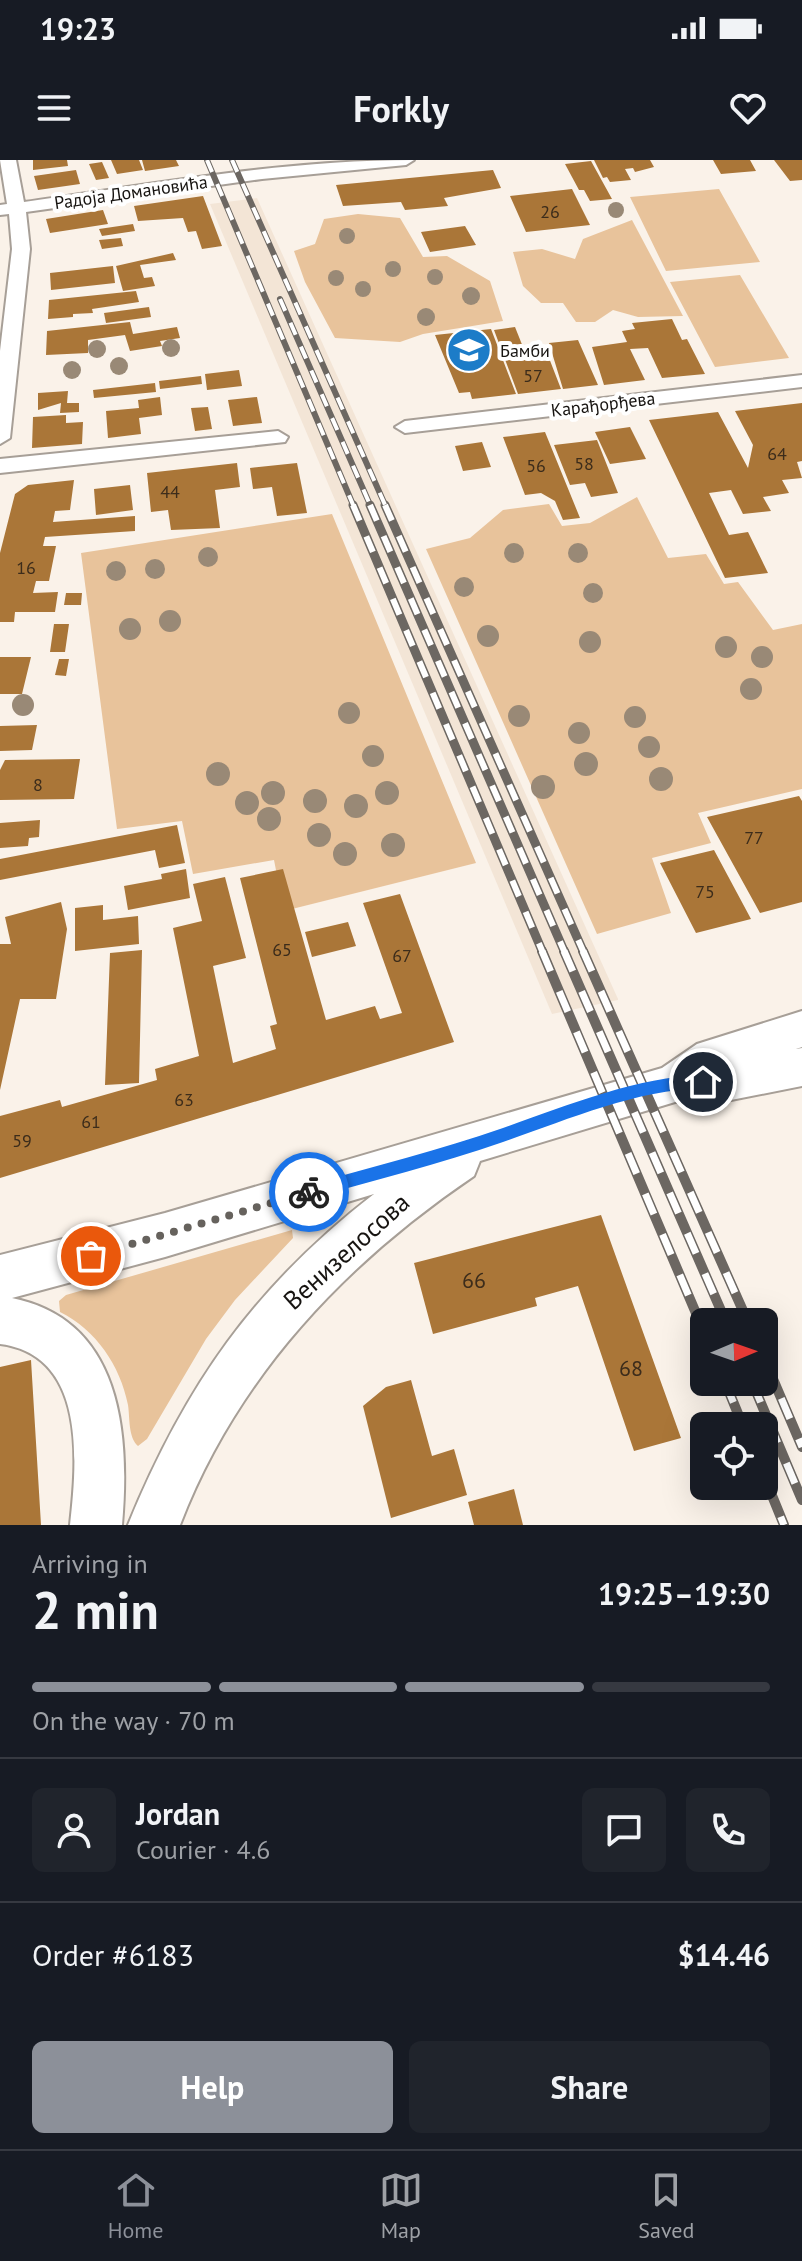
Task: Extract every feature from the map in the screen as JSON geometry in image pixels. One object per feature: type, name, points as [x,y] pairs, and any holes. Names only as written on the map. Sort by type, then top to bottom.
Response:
[{"type":"main road","points":[[675,1083],[712,1057],[802,1029]]},
{"type":"main road","points":[[0,1278],[91,1256],[502,1135],[544,1119],[675,1083],[748,1079],[802,1067]]},
{"type":"main road","name":"Венизелосова","points":[[154,1525],[185,1456],[223,1387],[300,1288],[416,1188],[502,1135]]},
{"type":"main road","points":[[0,1320],[29,1326],[57,1344],[83,1380],[95,1406],[100,1444],[96,1525]]},
{"type":"street","points":[[0,438],[21,249],[8,209],[8,160]]},
{"type":"street","name":"Радоја Домановића","points":[[8,209],[262,174],[406,160]]},
{"type":"street","name":"Карађорђева","points":[[405,427],[802,381]]},
{"type":"street","points":[[0,466],[278,437]]},
{"type":"shaded area","points":[[719,189],[760,262],[666,271],[630,197]]},
{"type":"shaded area","points":[[257,198],[618,1000],[552,1014],[210,204]]},
{"type":"shaded area","points":[[358,214],[400,218],[423,257],[447,256],[490,281],[503,321],[423,334],[400,342],[335,338],[305,282],[294,251],[315,244],[324,219]]},
{"type":"shaded area","points":[[632,220],[683,316],[638,317],[613,310],[595,322],[576,322],[563,303],[541,303],[523,286],[513,252],[542,249],[575,259],[583,239]]},
{"type":"shaded area","points":[[740,275],[789,358],[715,367],[670,282]]},
{"type":"shaded area","points":[[637,497],[668,558],[706,554],[724,584],[738,582],[773,630],[802,624],[802,789],[698,813],[711,843],[652,858],[671,913],[597,934],[426,549],[470,538],[503,510],[549,504],[562,526],[590,523]]},
{"type":"shaded area","points":[[332,514],[476,863],[284,911],[274,860],[193,874],[182,821],[117,829],[81,553]]},
{"type":"shaded area","points":[[292,1230],[293,1238],[235,1300],[206,1339],[147,1439],[138,1446],[131,1432],[124,1390],[112,1363],[85,1328],[60,1312],[59,1301],[66,1295]]},
{"type":"building","points":[[33,160],[67,160],[68,166],[33,170]]},
{"type":"building","points":[[111,160],[139,160],[143,170],[117,174]]},
{"type":"building","points":[[142,160],[176,160],[179,166],[145,171]]},
{"type":"building","points":[[594,160],[650,160],[654,167],[635,172],[633,168],[625,169],[631,180],[610,182],[607,177],[603,178]]},
{"type":"building","points":[[713,160],[750,160],[756,171],[721,174]]},
{"type":"building","points":[[774,160],[802,160],[802,180],[790,181]]},
{"type":"building","points":[[591,161],[612,199],[590,201],[584,190],[579,190],[565,164]]},
{"type":"building","points":[[102,162],[109,178],[96,180],[89,164]]},
{"type":"building","points":[[76,170],[80,184],[38,190],[34,176]]},
{"type":"building","points":[[493,170],[501,188],[444,198],[448,206],[405,210],[401,202],[343,206],[336,185]]},
{"type":"building","points":[[572,189],[590,225],[526,232],[510,196]]},
{"type":"building","points":[[203,196],[222,246],[202,249],[196,231],[188,232],[183,218],[138,221],[134,206]]},
{"type":"building","points":[[103,210],[108,224],[50,233],[46,219]]},
{"type":"building","points":[[133,224],[135,231],[102,236],[99,229]]},
{"type":"building","points":[[465,226],[476,245],[430,252],[421,232]]},
{"type":"building","points":[[121,238],[123,246],[102,249],[99,240]]},
{"type":"building","points":[[173,253],[176,260],[140,265],[144,278],[152,277],[155,286],[123,291],[116,266]]},
{"type":"building","points":[[113,266],[115,283],[51,290],[50,273]]},
{"type":"building","points":[[136,291],[139,302],[92,309],[93,313],[73,314],[73,317],[48,319],[49,300]]},
{"type":"building","points":[[149,307],[151,317],[106,323],[104,313]]},
{"type":"building","points":[[672,319],[682,340],[687,339],[705,374],[662,378],[648,348],[630,349],[645,380],[604,385],[592,347],[627,342],[622,331],[635,329],[632,323]]},
{"type":"building","points":[[130,322],[133,334],[177,327],[180,338],[160,341],[162,346],[130,351],[125,335],[88,340],[88,353],[46,355],[47,331]]},
{"type":"building","points":[[515,327],[525,352],[531,352],[535,360],[549,358],[561,389],[518,394],[494,330]]},
{"type":"building","name":"Бамби","points":[[491,329],[516,394],[472,399],[470,392],[459,393],[435,335]]},
{"type":"building","points":[[578,340],[598,385],[563,389],[549,343]]},
{"type":"building","points":[[239,370],[242,386],[207,390],[205,374]]},
{"type":"building","points":[[201,376],[202,384],[160,389],[159,381]]},
{"type":"building","points":[[155,383],[156,392],[94,398],[93,390]]},
{"type":"building","points":[[68,391],[67,403],[79,403],[79,412],[60,413],[61,403],[38,410],[38,393]]},
{"type":"building","points":[[160,397],[162,415],[139,418],[141,434],[108,438],[106,411],[139,408],[138,400]]},
{"type":"building","points":[[257,397],[262,423],[233,426],[228,400]]},
{"type":"building","points":[[802,403],[802,461],[797,462],[802,478],[782,480],[789,493],[763,497],[771,511],[743,514],[731,490],[709,493],[729,535],[748,532],[768,573],[725,578],[649,420],[718,412],[748,468],[753,445],[735,411]]},
{"type":"building","points":[[208,407],[212,429],[195,431],[191,408]]},
{"type":"building","points":[[66,415],[66,423],[83,422],[82,444],[32,448],[33,417]]},
{"type":"building","points":[[630,427],[646,459],[610,464],[595,432]]},
{"type":"building","points":[[545,432],[580,518],[563,520],[555,501],[541,493],[525,495],[503,437]]},
{"type":"building","points":[[597,440],[618,493],[591,497],[585,483],[570,485],[554,445]]},
{"type":"building","points":[[482,442],[491,467],[463,471],[455,446]]},
{"type":"building","points":[[237,463],[240,487],[215,490],[220,528],[171,530],[168,510],[151,512],[147,473]]},
{"type":"building","points":[[297,463],[307,513],[277,516],[272,487],[253,489],[250,468]]},
{"type":"building","points":[[74,480],[70,510],[55,511],[53,522],[135,516],[135,531],[45,537],[43,546],[56,546],[49,581],[36,581],[33,593],[58,592],[55,612],[15,612],[14,622],[0,622],[0,553],[15,494],[28,485]]},
{"type":"building","points":[[130,485],[133,510],[96,515],[94,489]]},
{"type":"building","points":[[66,593],[82,593],[81,605],[64,605]]},
{"type":"building","points":[[54,624],[69,624],[65,652],[50,652]]},
{"type":"building","points":[[0,657],[31,657],[22,694],[0,694]]},
{"type":"building","points":[[59,659],[69,659],[66,676],[55,675]]},
{"type":"building","points":[[37,725],[32,750],[0,751],[0,726]]},
{"type":"building","points":[[80,759],[74,799],[0,800],[0,770],[5,760]]},
{"type":"building","points":[[799,796],[802,801],[802,902],[760,913],[707,817]]},
{"type":"building","points":[[40,820],[39,837],[29,838],[28,846],[0,848],[0,823]]},
{"type":"building","points":[[177,825],[185,863],[159,868],[155,850],[0,880],[0,859]]},
{"type":"building","points":[[714,850],[751,919],[696,933],[660,863]]},
{"type":"building","points":[[186,869],[190,898],[128,910],[124,886],[162,879],[161,874]]},
{"type":"building","points":[[283,869],[326,1020],[375,1006],[380,1019],[402,1013],[363,903],[400,894],[454,1042],[0,1178],[0,1116],[60,1100],[62,1107],[157,1080],[155,1069],[199,1056],[173,928],[202,921],[193,884],[225,877],[246,958],[213,966],[233,1063],[276,1049],[270,1026],[277,1024],[240,878]]},
{"type":"building","points":[[61,902],[67,929],[56,999],[20,999],[0,1090],[0,944],[11,944],[5,917]]},
{"type":"building","points":[[103,905],[103,920],[138,916],[139,944],[75,951],[75,908]]},
{"type":"building","points":[[348,922],[356,946],[312,957],[305,932]]},
{"type":"building","points":[[142,950],[139,1083],[105,1085],[110,953]]},
{"type":"building","points":[[601,1215],[681,1438],[634,1451],[578,1286],[535,1298],[537,1306],[433,1334],[414,1263]]},
{"type":"building","points":[[31,1360],[41,1525],[0,1525],[0,1367]]},
{"type":"building","points":[[411,1380],[432,1456],[454,1449],[467,1495],[391,1518],[363,1406],[386,1387]]},
{"type":"building","points":[[514,1489],[523,1525],[474,1525],[468,1502]]},
{"type":"railway","points":[[207,160],[354,507]]},
{"type":"railway","points":[[232,160],[386,507]]},
{"type":"railway","points":[[280,299],[371,507]]},
{"type":"railway","points":[[353,505],[543,953]]},
{"type":"railway","points":[[370,505],[565,953]]},
{"type":"railway","points":[[385,505],[584,953]]},
{"type":"railway","points":[[542,951],[694,1308]]},
{"type":"railway","points":[[564,951],[720,1308]]},
{"type":"railway","points":[[583,951],[742,1308]]},
{"type":"railway","points":[[778,1391],[802,1447]]},
{"type":"railway","points":[[731,1396],[737,1412]]},
{"type":"railway","points":[[758,1396],[802,1500]]},
{"type":"railway","points":[[774,1500],[784,1525]]},
{"type":"way so far","points":[[91,1256],[309,1192]]},
{"type":"place","name":"Бамби","points":[[469,350]]},
{"type":"route","points":[[309,1192],[502,1135],[544,1119],[675,1083],[703,1082]]}]
